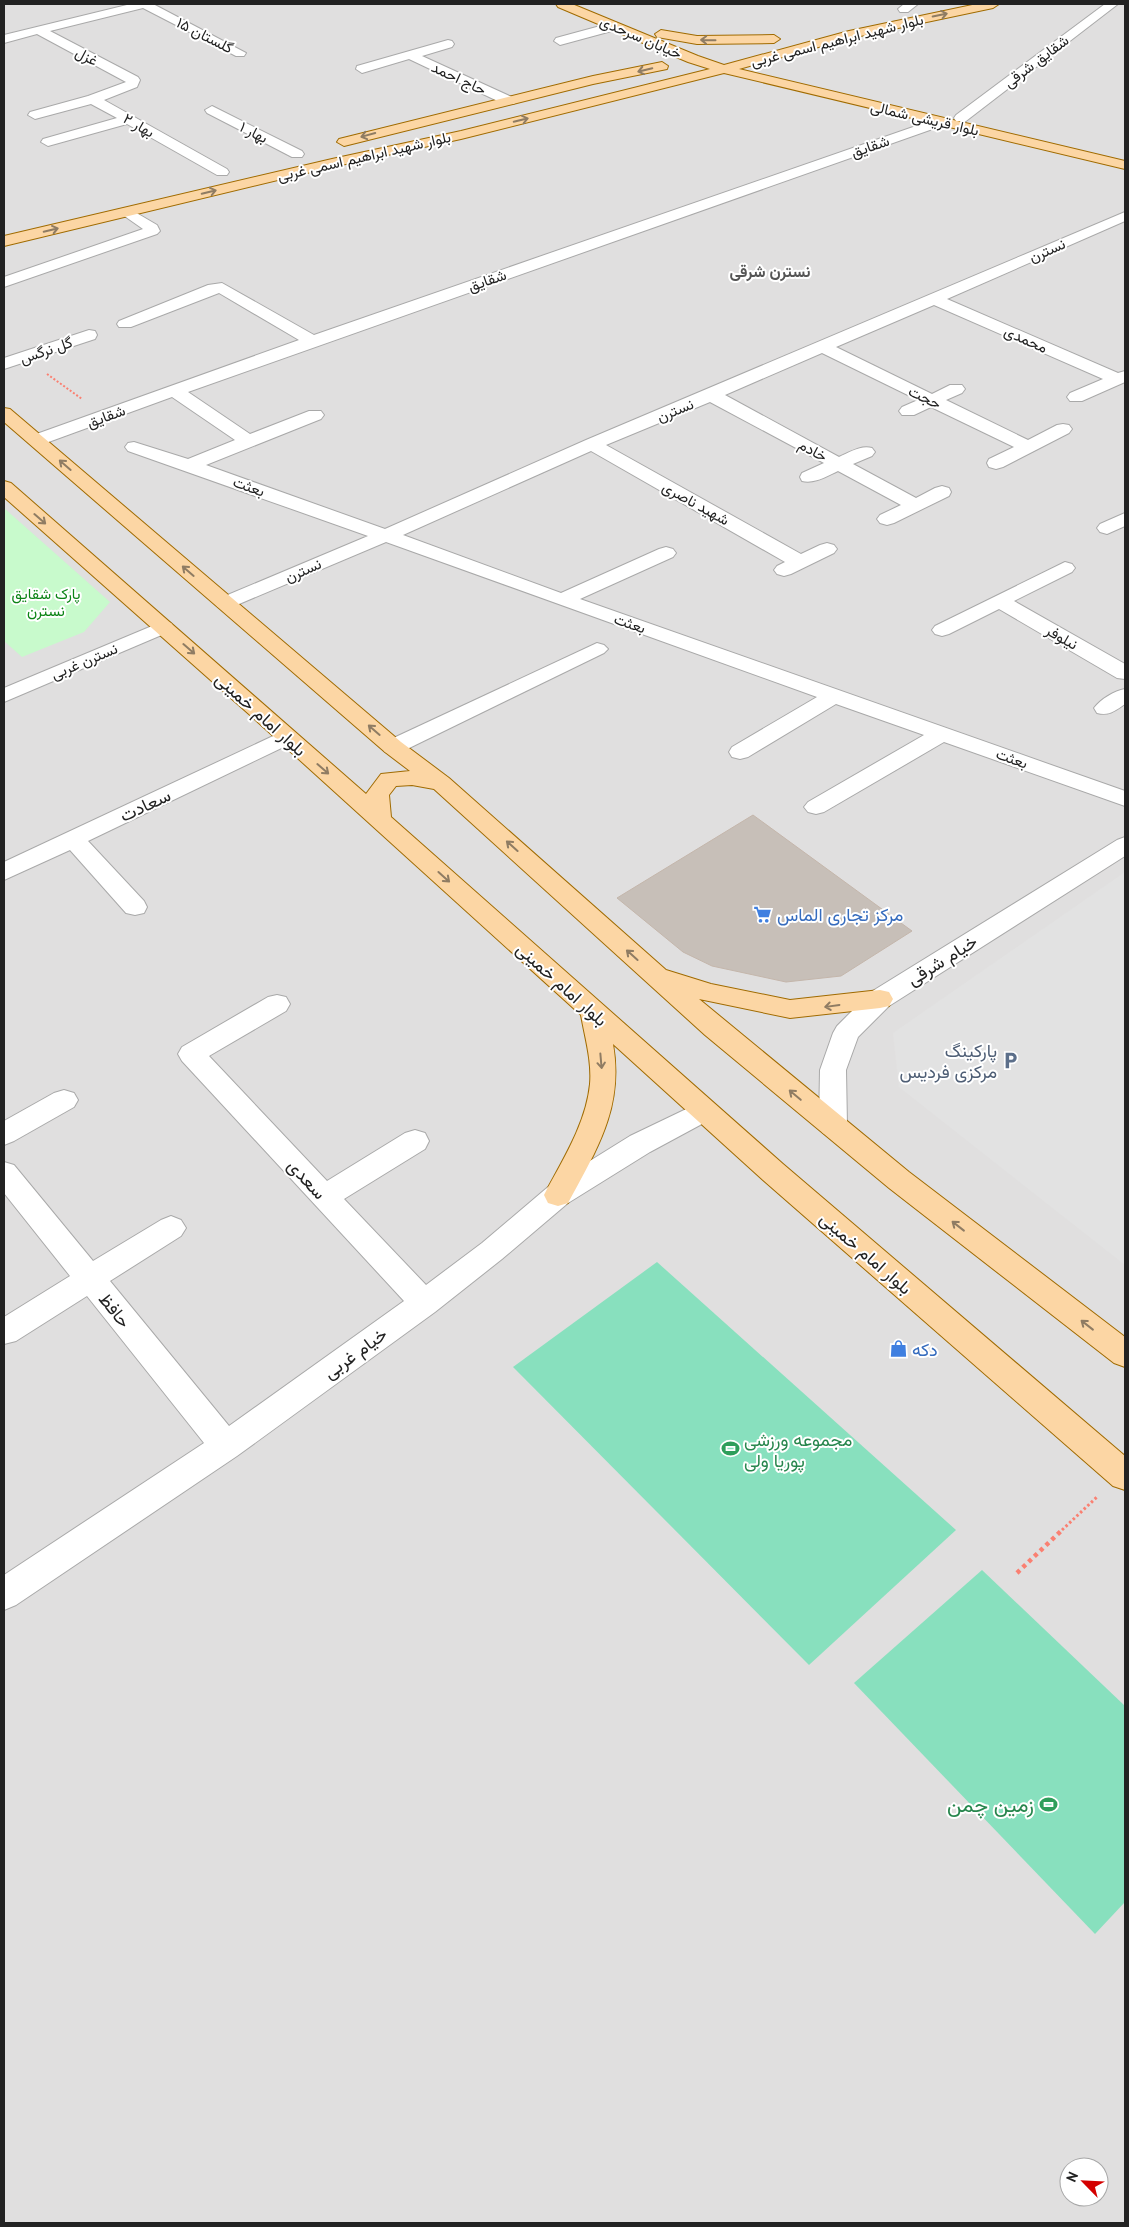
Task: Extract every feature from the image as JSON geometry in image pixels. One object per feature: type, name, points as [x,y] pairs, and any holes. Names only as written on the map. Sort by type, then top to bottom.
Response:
[{"type":"main road","name":"خیابان سرحدی","points":[[562,4],[693,59],[724,69]]},
{"type":"main road","name":"خیابان سرحدی","points":[[580,4],[707,56],[740,65]]},
{"type":"main road","name":"بلوار شهید ابراهیم اسمی غربی","points":[[4,241],[502,124],[740,65],[849,35],[993,4]]},
{"type":"main road","name":"بلوار شهید ابراهیم اسمی غربی","points":[[911,21],[912,19],[909,16],[887,13],[913,6]]},
{"type":"main road","name":"بلوار شهید ابراهیم اسمی غربی","points":[[334,144],[481,107],[778,38],[697,40],[646,31]]},
{"type":"main road","name":"بلوار قریشی شمالی","points":[[740,65],[1125,156]]},
{"type":"main road","name":"بلوار قریشی شمالی","points":[[724,69],[1125,165]]},
{"type":"main road","points":[[624,94],[650,92],[728,78],[755,77]]},
{"type":"main road","points":[[481,107],[467,115],[469,121],[480,124],[502,124]]},
{"type":"main road","points":[[390,130],[416,127],[427,128],[434,132],[432,136],[412,145]]},
{"type":"main road","name":"بلوار شهید ابراهیم اسمی غربی","points":[[273,160],[301,153]]},
{"type":"main road","points":[[203,177],[239,168]]},
{"type":"main road","points":[[4,413],[393,747],[441,783],[714,1028],[899,1180],[1125,1354]]},
{"type":"main road","name":"بلوار امام خمینی","points":[[4,487],[380,819],[703,1111],[1124,1475]]},
{"type":"main road","points":[[380,819],[377,794],[389,779],[412,778],[441,783]]},
{"type":"main road","points":[[652,972],[683,986],[708,994],[790,1009],[880,999]]},
{"type":"main road","points":[[558,1196],[594,1121],[603,1085],[601,1056],[594,1013]]},
{"type":"street","points":[[4,38],[144,4]]},
{"type":"street","name":"گلستان ۱۵","points":[[144,4],[240,53]]},
{"type":"street","name":"شقایق شرقی","points":[[961,118],[1112,4]]},
{"type":"street","points":[[560,42],[615,26]]},
{"type":"street","name":"غزل","points":[[38,30],[133,80],[132,84]]},
{"type":"street","points":[[362,69],[448,44]]},
{"type":"street","name":"حاج احمد","points":[[410,55],[509,101]]},
{"type":"street","name":"بهار ۲","points":[[93,99],[132,84]]},
{"type":"street","points":[[35,116],[93,99]]},
{"type":"street","name":"بهار ۲","points":[[93,99],[222,172]]},
{"type":"street","name":"بهار ۱","points":[[212,110],[301,153]]},
{"type":"street","points":[[48,142],[128,119]]},
{"type":"street","name":"شقایق","points":[[36,440],[312,341],[939,122]]},
{"type":"street","points":[[4,282],[152,231],[152,228],[128,212]]},
{"type":"street","name":"نسترن","points":[[224,603],[387,535],[592,444],[711,395],[1125,216]]},
{"type":"street","points":[[125,324],[214,288],[222,288],[312,341]]},
{"type":"street","name":"محمدی","points":[[934,299],[1122,377]]},
{"type":"street","name":"گل نرگس","points":[[4,364],[89,335]]},
{"type":"street","name":"حجت","points":[[822,347],[1028,447]]},
{"type":"street","points":[[1076,397],[1122,377]]},
{"type":"street","points":[[908,411],[956,389]]},
{"type":"street","points":[[174,391],[248,441]]},
{"type":"street","name":"خادم","points":[[711,395],[915,506]]},
{"type":"street","points":[[190,465],[315,415]]},
{"type":"street","points":[[996,463],[1063,429]]},
{"type":"street","name":"شهید ناصری","points":[[592,444],[698,513],[800,562]]},
{"type":"street","name":"بعثت","points":[[134,447],[190,465],[562,600],[943,733],[1125,799]]},
{"type":"street","points":[[809,477],[866,452]]},
{"type":"street","points":[[887,519],[942,492]]},
{"type":"street","points":[[698,513],[726,501]]},
{"type":"street","points":[[1107,528],[1125,518]]},
{"type":"street","points":[[780,572],[827,549]]},
{"type":"street","points":[[562,600],[666,553]]},
{"type":"street","points":[[942,630],[1065,568]]},
{"type":"street","name":"نیلوفر","points":[[999,601],[1125,673]]},
{"type":"street","name":"نسترن غربی","points":[[4,696],[164,627]]},
{"type":"street","points":[[393,747],[597,649]]},
{"type":"street","points":[[740,752],[835,695]]},
{"type":"street","points":[[1105,708],[1125,695]]},
{"type":"street","points":[[816,808],[943,733]]},
{"type":"street","name":"سعادت","points":[[4,872],[286,737]]},
{"type":"street","points":[[73,839],[134,907]]},
{"type":"street","name":"خیام شرقی","points":[[833,1126],[833,1070],[846,1033],[880,999],[1125,845]]},
{"type":"street","name":"سعدی","points":[[277,1004],[191,1054],[424,1303]]},
{"type":"street","points":[[4,1134],[64,1100]]},
{"type":"street","name":"خیام غربی","points":[[4,1594],[226,1446],[424,1303],[492,1251],[558,1196],[640,1144],[703,1111]]},
{"type":"street","points":[[324,1197],[415,1141]]},
{"type":"street","name":"حافظ","points":[[4,1173],[226,1446]]},
{"type":"street","points":[[5,1332],[171,1228]]},
{"type":"path","points":[[25,357],[105,416]]},
{"type":"path","points":[[1017,1573],[1124,1475]]},
{"type":"shaded area","points":[[4,4],[1125,4],[1125,2223],[4,2223]]},
{"type":"shaded area","name":"پارکینگ مرکزی فردیس","points":[[1125,872],[1125,1265],[899,1087],[893,1033]]},
{"type":"green space","name":"پارک شقایق نسترن","points":[[4,508],[110,602],[84,632],[22,657],[4,641]]},
{"type":"green space","name":"مجموعه ورزشی پوریا ولی","points":[[657,1262],[956,1530],[809,1665],[513,1367]]},
{"type":"green space","name":"زمین چمن","points":[[982,1570],[1125,1706],[1125,1902],[1095,1934],[854,1683]]},
{"type":"building","name":"مرکز تجاری الماس","points":[[753,815],[912,931],[841,976],[786,982],[712,966],[683,952],[617,898]]},
{"type":"place","name":"مرکز تجاری الماس","points":[[763,914]]},
{"type":"place","name":"پارکینگ مرکزی فردیس","points":[[1011,1060]]},
{"type":"place","name":"دکه","points":[[898,1349]]},
{"type":"place","name":"مجموعه ورزشی پوریا ولی","points":[[730,1449]]},
{"type":"place","name":"زمین چمن","points":[[1048,1804]]},
{"type":"district","name":"نسترن شرقی","points":[[770,271]]}]
